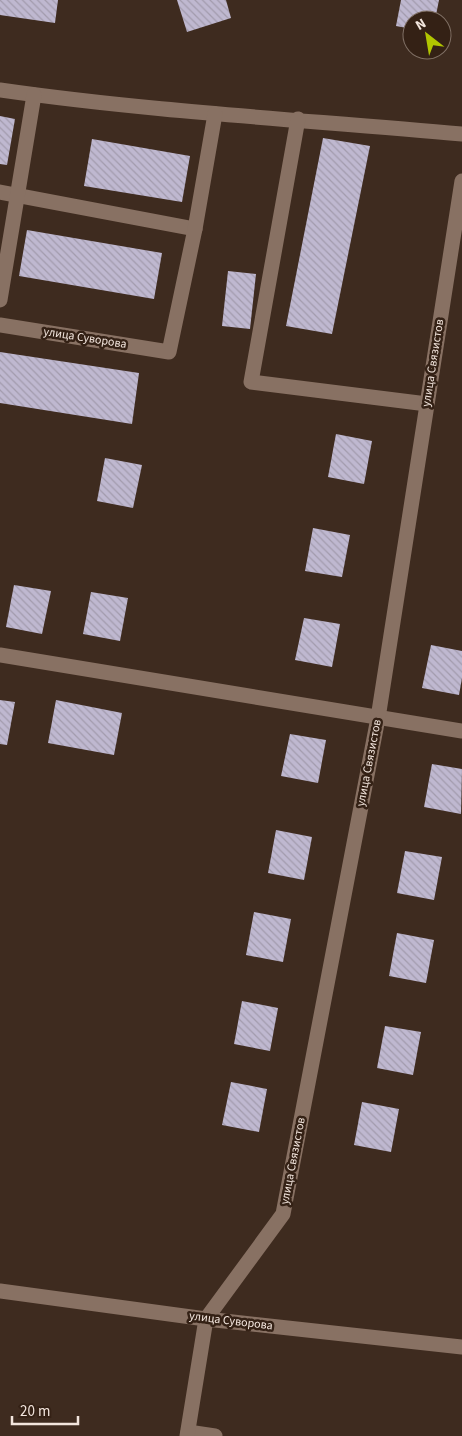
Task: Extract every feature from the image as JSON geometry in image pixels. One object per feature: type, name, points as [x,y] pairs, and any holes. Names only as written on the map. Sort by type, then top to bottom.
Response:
[{"type":"street","points":[[0,90],[215,114],[298,119],[462,134]]},
{"type":"street","points":[[0,300],[34,95]]},
{"type":"street","points":[[0,192],[195,229],[215,114]]},
{"type":"street","points":[[298,119],[251,382],[427,404]]},
{"type":"street","name":"улица Связистов","points":[[206,1319],[283,1214],[378,718],[462,181]]},
{"type":"street","name":"улица Суворова","points":[[0,325],[169,352],[195,229]]},
{"type":"street","points":[[0,655],[462,731]]},
{"type":"street","name":"улица Суворова","points":[[0,1291],[206,1319],[462,1347]]},
{"type":"street","points":[[206,1319],[187,1434],[215,1436]]},
{"type":"building","points":[[0,0],[58,0],[55,23],[0,15]]},
{"type":"building","points":[[177,0],[226,0],[231,18],[187,32]]},
{"type":"building","points":[[401,0],[439,0],[437,10],[402,10],[402,27],[396,26]]},
{"type":"building","points":[[0,116],[15,119],[7,165],[0,164]]},
{"type":"building","points":[[323,138],[370,146],[332,334],[286,326]]},
{"type":"building","points":[[92,139],[190,156],[182,202],[84,186]]},
{"type":"building","points":[[27,230],[162,253],[154,299],[19,276]]},
{"type":"building","points":[[228,271],[256,274],[250,329],[222,326]]},
{"type":"building","points":[[0,352],[139,373],[132,424],[0,403]]},
{"type":"building","points":[[336,434],[372,441],[364,484],[328,477]]},
{"type":"building","points":[[105,458],[142,465],[133,508],[97,501]]},
{"type":"building","points":[[313,528],[350,535],[342,577],[305,571]]},
{"type":"building","points":[[14,585],[51,591],[42,634],[6,627]]},
{"type":"building","points":[[91,592],[128,598],[120,641],[83,634]]},
{"type":"building","points":[[304,618],[340,624],[332,667],[295,660]]},
{"type":"building","points":[[431,645],[462,651],[462,678],[459,695],[422,688]]},
{"type":"building","points":[[0,700],[15,702],[7,745],[0,744]]},
{"type":"building","points":[[56,700],[122,713],[114,755],[48,743]]},
{"type":"building","points":[[290,734],[326,740],[318,783],[281,776]]},
{"type":"building","points":[[432,764],[462,769],[461,814],[424,807]]},
{"type":"building","points":[[276,830],[312,837],[304,880],[268,873]]},
{"type":"building","points":[[405,851],[442,857],[434,900],[397,893]]},
{"type":"building","points":[[254,912],[291,919],[283,962],[246,955]]},
{"type":"building","points":[[397,933],[434,940],[426,983],[389,976]]},
{"type":"building","points":[[242,1001],[278,1008],[270,1051],[234,1044]]},
{"type":"building","points":[[385,1026],[421,1032],[413,1075],[377,1068]]},
{"type":"building","points":[[231,1082],[267,1089],[259,1132],[222,1125]]},
{"type":"building","points":[[362,1102],[399,1109],[391,1152],[354,1145]]}]
